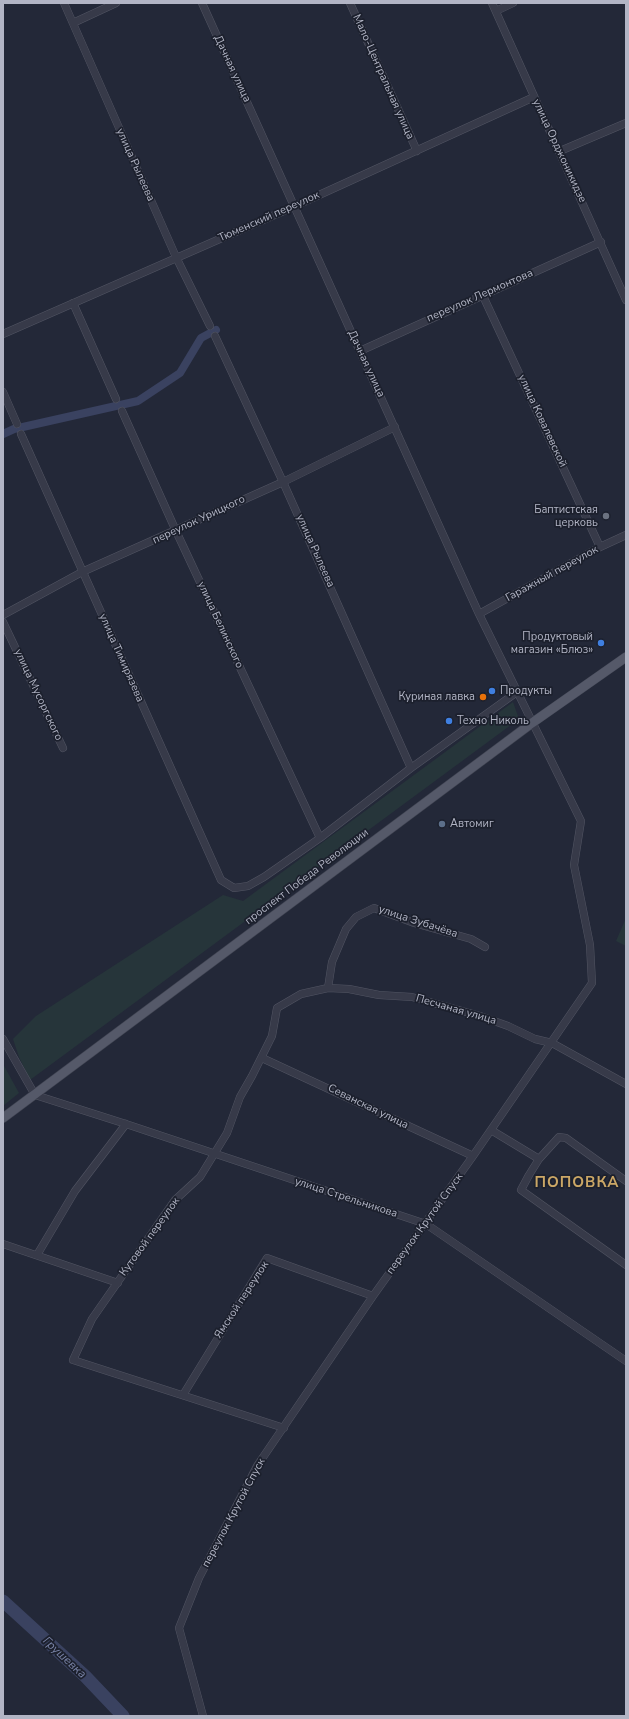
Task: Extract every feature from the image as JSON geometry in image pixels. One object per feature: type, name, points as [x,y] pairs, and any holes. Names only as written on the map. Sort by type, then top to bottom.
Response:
[{"type":"main road","name":"проспект Победа Революции","points":[[3,1118],[532,723],[626,657]]},
{"type":"street","name":"улица Рылеева","points":[[64,3],[176,257],[210,326]]},
{"type":"street","points":[[73,23],[116,3]]},
{"type":"street","name":"Дачная улица","points":[[202,3],[479,614],[532,723]]},
{"type":"street","name":"Мало-Центральная улица","points":[[350,3],[417,151]]},
{"type":"street","name":"улица Орджоникидзе","points":[[492,3],[601,242],[623,284],[626,300]]},
{"type":"street","points":[[496,11],[513,3]]},
{"type":"street","name":"Тюменский переулок","points":[[3,334],[295,206],[534,97]]},
{"type":"street","points":[[560,151],[626,123]]},
{"type":"street","name":"переулок Лермонтова","points":[[360,351],[601,242]]},
{"type":"street","name":"улица Ковалевской","points":[[483,296],[600,547]]},
{"type":"street","points":[[73,303],[116,399]]},
{"type":"street","name":"улица Рылеева","points":[[215,336],[283,482],[411,768]]},
{"type":"street","points":[[3,392],[17,424]]},
{"type":"street","name":"улица Белинского","points":[[122,412],[320,838]]},
{"type":"street","name":"переулок Урицкого","points":[[3,615],[82,572],[283,482],[395,427]]},
{"type":"street","name":"улица Тимирязева","points":[[21,434],[221,880],[234,888],[248,886],[264,877],[320,838]]},
{"type":"street","name":"Гаражный переулок","points":[[479,614],[600,547],[626,535]]},
{"type":"street","name":"улица Мусоргского","points":[[3,622],[63,748]]},
{"type":"street","points":[[320,838],[411,768],[516,692]]},
{"type":"street","name":"переулок Крутой Спуск","points":[[203,1716],[179,1628],[199,1578],[257,1466],[373,1296],[474,1156],[592,983],[590,945],[574,865],[581,821],[532,723]]},
{"type":"street","name":"улица Зубачёва","points":[[328,988],[332,962],[350,923],[356,916],[374,908],[414,923],[471,939],[485,947]]},
{"type":"street","name":"Песчаная улица","points":[[277,1008],[301,994],[328,988],[350,989],[379,995],[412,997],[480,1016],[508,1026],[535,1039],[552,1043],[626,1084]]},
{"type":"street","name":"Кутовой переулок","points":[[183,1395],[73,1360],[92,1319],[175,1200],[200,1177],[227,1133],[240,1098],[262,1058],[272,1036],[277,1008]]},
{"type":"street","points":[[3,1039],[35,1095]]},
{"type":"street","name":"Севанская улица","points":[[262,1058],[474,1156]]},
{"type":"street","name":"улица Стрельникова","points":[[35,1095],[426,1224],[626,1361]]},
{"type":"street","points":[[37,1255],[75,1191],[126,1124]]},
{"type":"street","points":[[491,1130],[539,1159]]},
{"type":"street","points":[[626,1181],[566,1138],[559,1137],[539,1159],[528,1175],[521,1190],[626,1265]]},
{"type":"street","points":[[3,1244],[118,1283]]},
{"type":"street","name":"Ямской переулок","points":[[183,1395],[267,1258],[373,1296]]},
{"type":"street","points":[[183,1395],[284,1428]]},
{"type":"shaded area","points":[[513,702],[519,719],[30,1080],[19,1057],[13,1039],[36,1016],[223,895],[243,901]]},
{"type":"shaded area","points":[[626,918],[626,946],[616,941]]},
{"type":"shaded area","points":[[3,1064],[19,1093],[3,1106]]},
{"type":"waterway","points":[[3,434],[14,429],[138,401],[180,373],[201,338],[216,330]]},
{"type":"waterway","name":"Грушевка","points":[[3,1601],[85,1676],[123,1716]]},
{"type":"place","name":"Баптистская церковь","points":[[606,516]]},
{"type":"place","name":"Продуктовый магазин «Блюз»","points":[[601,643]]},
{"type":"place","name":"Продукты","points":[[492,691]]},
{"type":"place","name":"Куриная лавка","points":[[483,697]]},
{"type":"place","name":"Техно Николь","points":[[449,721]]},
{"type":"place","name":"Автомиг","points":[[442,824]]},
{"type":"district","name":"ПОПОВКА","points":[[577,1183]]}]
